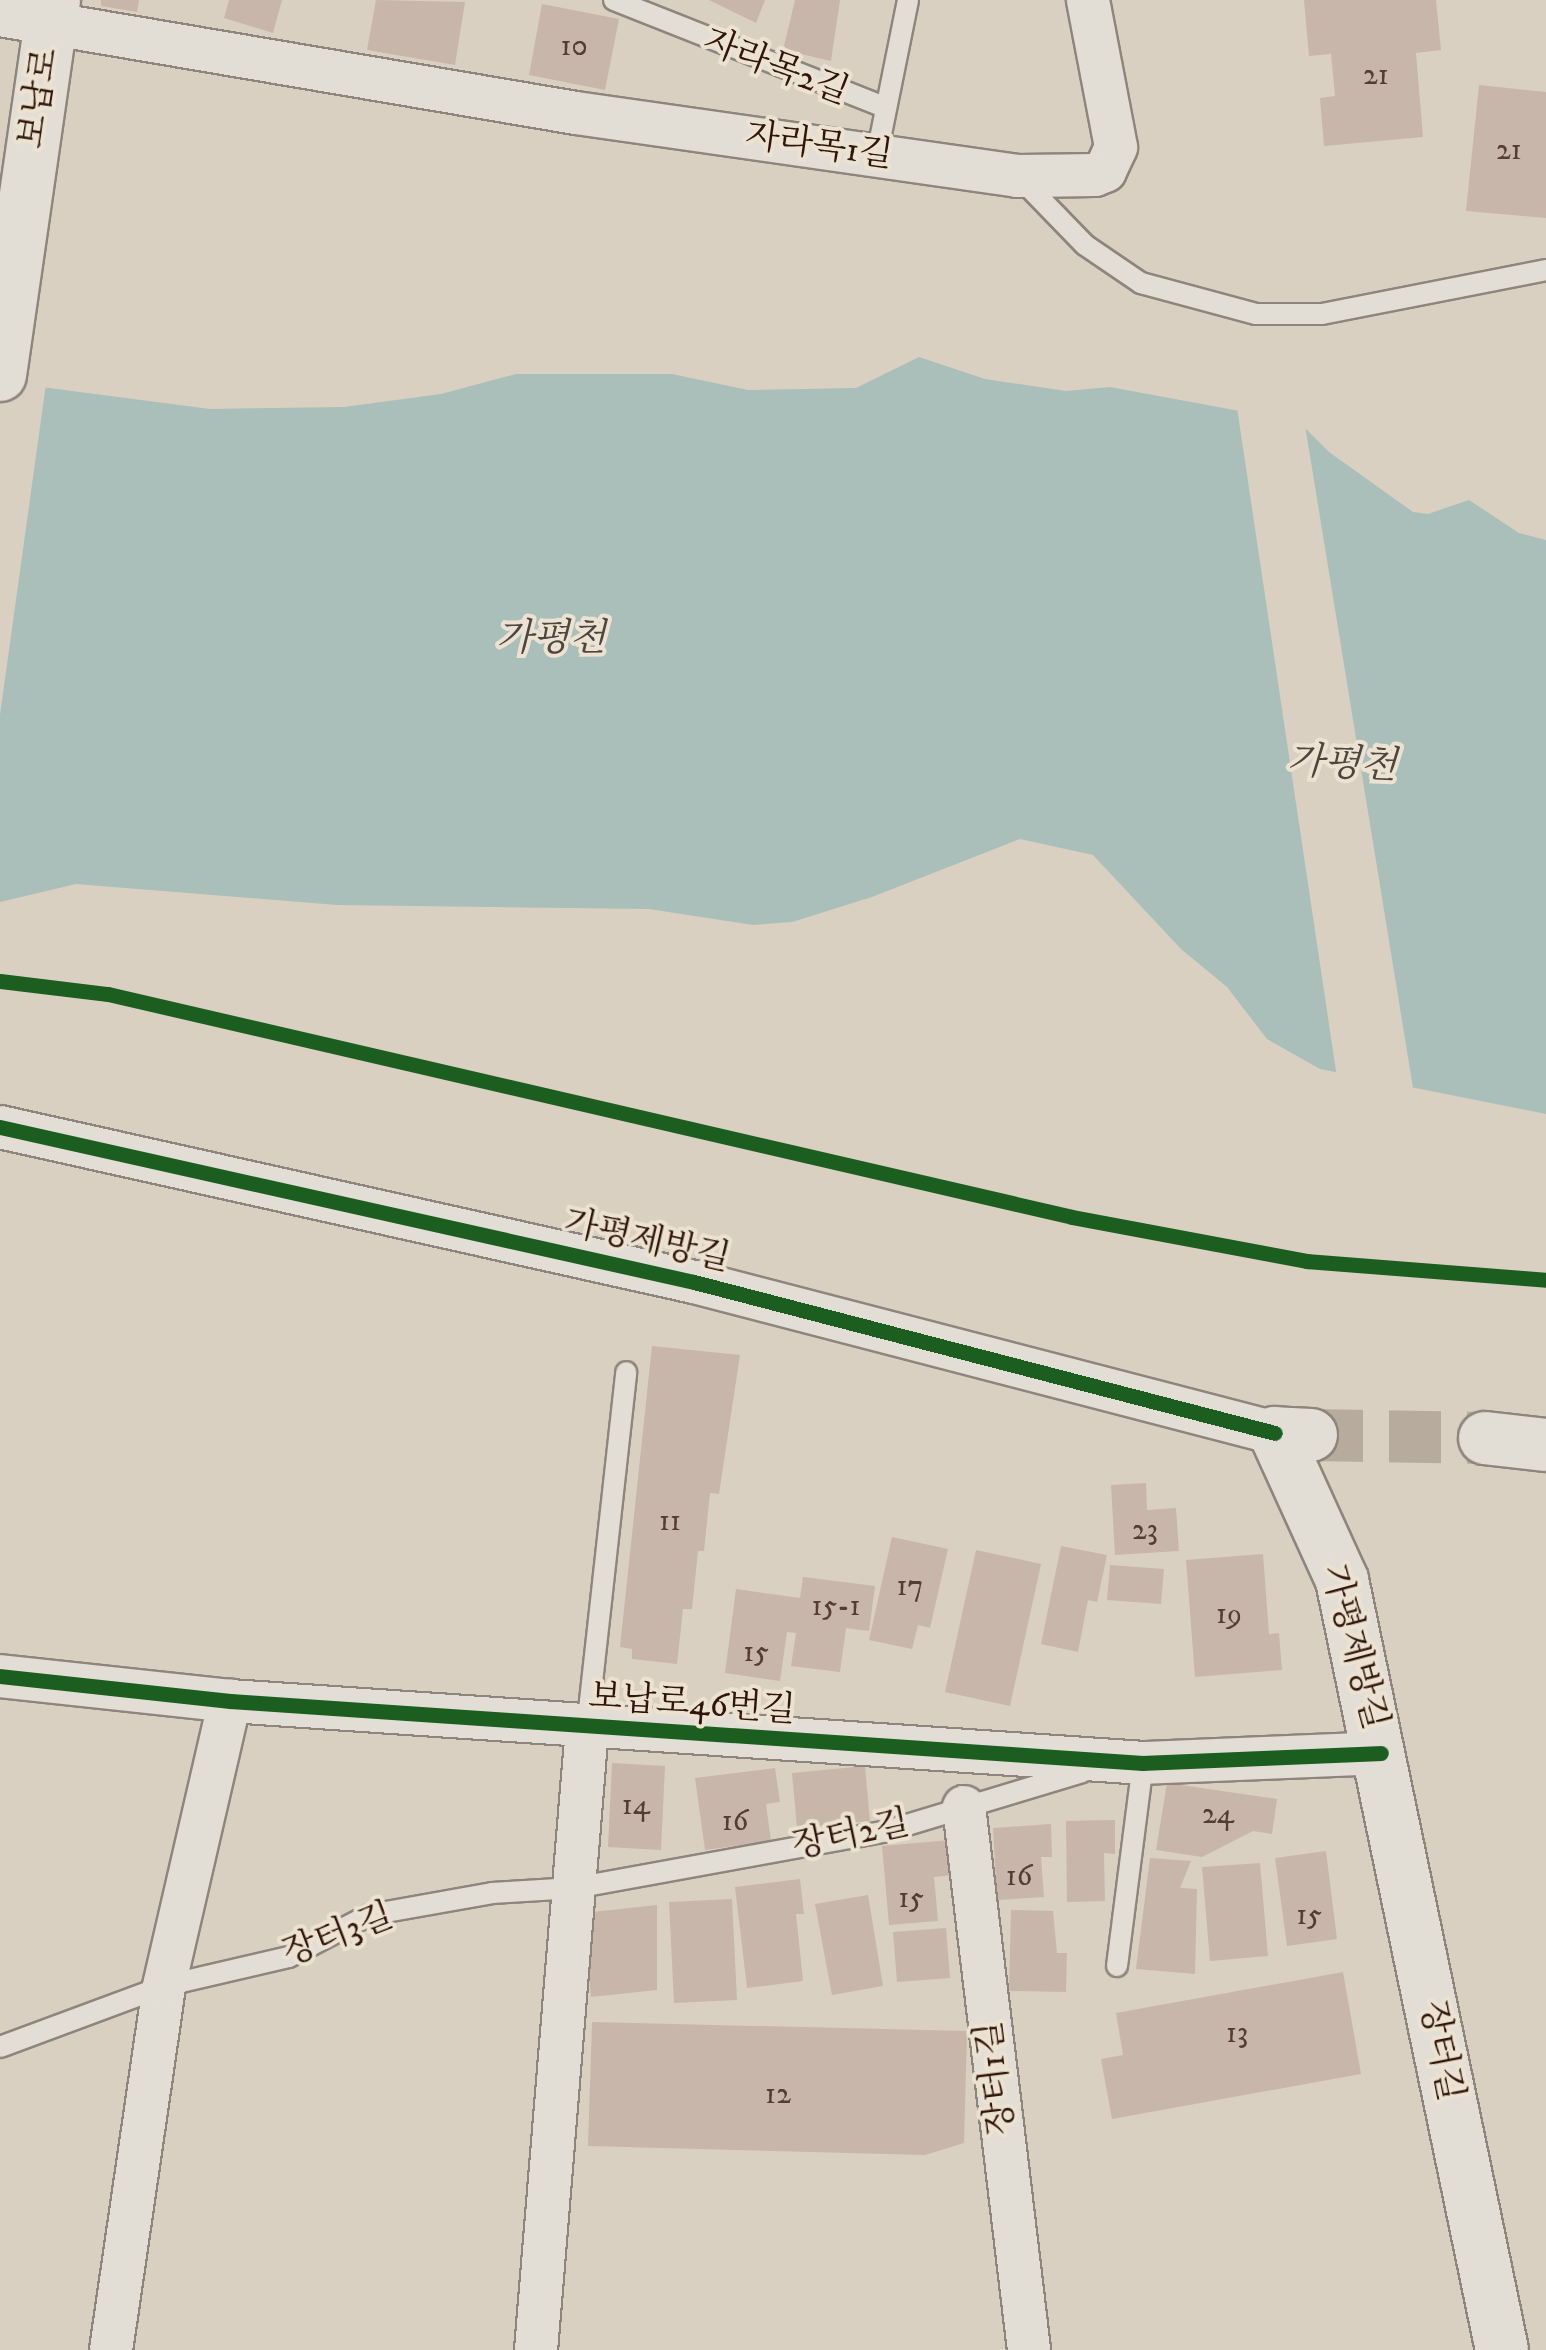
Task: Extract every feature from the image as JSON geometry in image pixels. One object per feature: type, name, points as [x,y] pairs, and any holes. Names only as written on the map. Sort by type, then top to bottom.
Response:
[{"type":"street","name":"자라목1길","points":[[0,15],[53,10],[311,72],[1018,176],[1095,175],[1112,160],[1116,147],[1088,0]]},
{"type":"street","name":"보납로","points":[[0,375],[53,10]]},
{"type":"street","name":"가평제방길","points":[[0,1127],[694,1282],[1293,1434],[1342,1580],[1381,1753]]},
{"type":"street","points":[[1485,1438],[1546,1445]]},
{"type":"street","name":"보납로46번길","points":[[0,1676],[230,1701],[1133,1762],[1381,1753]]},
{"type":"street","points":[[111,2350],[164,1986],[230,1701]]},
{"type":"street","points":[[536,2350],[587,1728]]},
{"type":"street","name":"장터길","points":[[1381,1753],[1502,2350]]},
{"type":"street","name":"장터1길","points":[[964,1806],[1029,2350]]},
{"type":"lane","name":"자라목2길","points":[[614,0],[884,107]]},
{"type":"lane","name":"자라목2길","points":[[877,154],[908,0]]},
{"type":"lane","points":[[1018,176],[1085,245],[1141,283],[1256,314],[1322,314],[1546,270]]},
{"type":"lane","name":"보납로46번길","points":[[587,1728],[626,1372]]},
{"type":"lane","points":[[1117,1966],[1133,1762]]},
{"type":"lane","name":"장터2길","points":[[574,1888],[888,1830],[1133,1762]]},
{"type":"lane","name":"장터3길","points":[[0,2047],[164,1986],[290,1957],[369,1915],[492,1893],[574,1888]]},
{"type":"water","name":"가평천","points":[[919,357],[985,379],[1066,391],[1110,387],[1299,422],[1329,452],[1413,512],[1428,514],[1469,500],[1519,533],[1546,540],[1546,1114],[1320,1069],[1267,1039],[1227,987],[1181,949],[1093,855],[1020,839],[872,897],[792,922],[753,925],[649,909],[337,905],[76,884],[0,902],[0,389],[26,385],[210,409],[344,407],[441,394],[516,374],[672,374],[748,390],[856,388]]},
{"type":"pier","points":[[26,380],[46,384],[0,715],[0,384]]},
{"type":"pier","points":[[1236,401],[1270,404],[1304,419],[1414,1094],[1337,1078]]},
{"type":"building","points":[[101,0],[139,0],[137,12],[101,6]]},
{"type":"building","points":[[229,0],[282,0],[273,33],[224,18]]},
{"type":"building","points":[[376,0],[465,2],[455,65],[367,50]]},
{"type":"building","points":[[709,0],[765,0],[756,23]]},
{"type":"building","points":[[795,0],[840,0],[831,61],[783,50]]},
{"type":"building","points":[[1304,0],[1436,0],[1441,50],[1416,53],[1423,137],[1324,146],[1320,98],[1335,96],[1331,54],[1309,56]]},
{"type":"building","points":[[542,4],[619,19],[605,90],[529,75]]},
{"type":"building","points":[[1479,85],[1546,92],[1546,218],[1466,211]]},
{"type":"building","points":[[652,1346],[740,1355],[719,1494],[710,1493],[704,1551],[698,1551],[692,1609],[683,1609],[677,1664],[632,1659],[632,1649],[620,1647]]},
{"type":"building","points":[[1146,1483],[1147,1510],[1176,1508],[1179,1551],[1115,1555],[1111,1485]]},
{"type":"building","points":[[892,1537],[948,1549],[930,1628],[918,1625],[912,1649],[869,1640]]},
{"type":"building","points":[[1061,1546],[1107,1555],[1097,1602],[1088,1600],[1078,1652],[1041,1644]]},
{"type":"building","points":[[976,1550],[1041,1564],[1010,1706],[945,1692]]},
{"type":"building","points":[[1263,1554],[1269,1634],[1279,1633],[1282,1670],[1195,1677],[1186,1560]]},
{"type":"building","points":[[1110,1565],[1164,1569],[1161,1604],[1107,1600]]},
{"type":"building","points":[[803,1577],[875,1586],[869,1631],[846,1628],[840,1672],[791,1666],[796,1633],[787,1632],[780,1681],[725,1673],[736,1589],[800,1598]]},
{"type":"building","points":[[612,1763],[665,1766],[661,1850],[608,1847]]},
{"type":"building","points":[[865,1766],[870,1821],[797,1828],[792,1773]]},
{"type":"building","points":[[775,1768],[780,1802],[766,1804],[771,1841],[705,1850],[695,1778]]},
{"type":"building","points":[[1167,1783],[1277,1799],[1272,1834],[1253,1831],[1202,1857],[1156,1850]]},
{"type":"building","points":[[1115,1820],[1115,1854],[1104,1853],[1105,1901],[1067,1902],[1066,1821]]},
{"type":"building","points":[[1051,1824],[1052,1857],[1041,1857],[1044,1897],[997,1900],[993,1828]]},
{"type":"building","points":[[950,1840],[953,1875],[934,1877],[938,1921],[889,1925],[882,1846]]},
{"type":"building","points":[[1326,1851],[1337,1939],[1287,1946],[1275,1858]]},
{"type":"building","points":[[1150,1858],[1191,1861],[1180,1888],[1197,1889],[1195,1974],[1136,1969]]},
{"type":"building","points":[[1260,1863],[1268,1956],[1210,1961],[1202,1867]]},
{"type":"building","points":[[800,1879],[804,1914],[796,1914],[803,1981],[747,1988],[735,1887]]},
{"type":"building","points":[[868,1895],[883,1986],[832,1995],[815,1904]]},
{"type":"building","points":[[732,1899],[737,2000],[674,2003],[669,1902]]},
{"type":"building","points":[[657,1905],[657,1990],[591,1997],[583,1913]]},
{"type":"building","points":[[1011,1910],[1053,1911],[1057,1953],[1067,1953],[1066,1992],[1009,1991]]},
{"type":"building","points":[[946,1928],[950,1978],[897,1982],[893,1932]]},
{"type":"building","points":[[1343,1972],[1361,2074],[1112,2119],[1101,2059],[1123,2055],[1116,2013]]},
{"type":"building","points":[[592,2022],[967,2031],[964,2143],[925,2155],[588,2146]]},
{"type":"tunnel","points":[[1311,1435],[1485,1438]]},
{"type":"cycle path","points":[[0,981],[108,994],[1072,1217],[1307,1261],[1546,1280]]},
{"type":"cycle path","points":[[0,1127],[694,1282],[1275,1433]]},
{"type":"cycle path","points":[[0,1676],[230,1701],[1143,1763],[1381,1753]]}]
